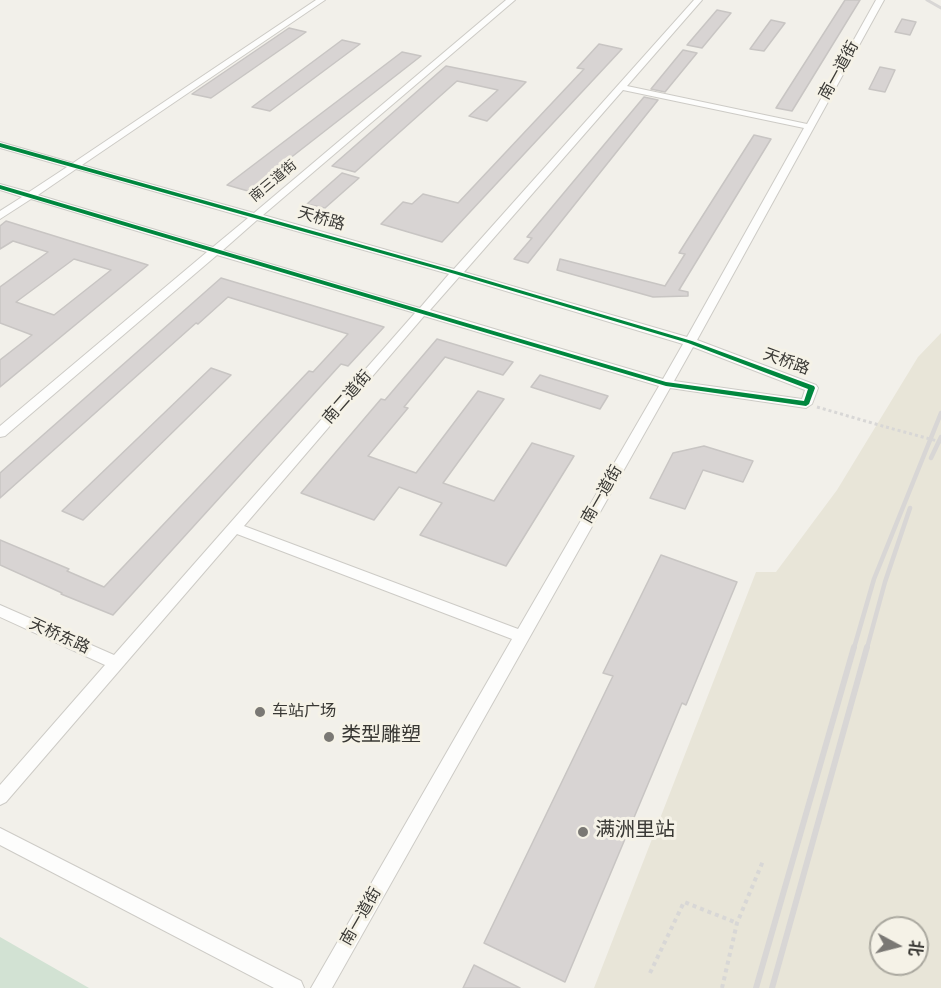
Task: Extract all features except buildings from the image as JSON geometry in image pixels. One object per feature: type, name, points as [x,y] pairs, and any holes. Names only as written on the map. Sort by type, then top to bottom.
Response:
[{"type":"street","points":[[0,216],[321,0]]},
{"type":"street","name":"南三道街","points":[[0,434],[213,250],[511,0]]},
{"type":"street","name":"南二道街","points":[[0,797],[422,312],[698,0]]},
{"type":"street","name":"南一道街","points":[[321,988],[690,342],[880,0]]},
{"type":"street","points":[[621,87],[810,127]]},
{"type":"street","name":"天桥路","points":[[0,145],[255,215],[690,342],[812,388],[806,404],[666,384],[0,187]]},
{"type":"street","points":[[236,528],[522,637]]},
{"type":"street","name":"天桥东路","points":[[0,611],[117,663]]},
{"type":"street","points":[[0,836],[294,988]]},
{"type":"path","points":[[806,404],[941,442]]},
{"type":"path","points":[[722,988],[737,923],[763,861]]},
{"type":"path","points":[[650,973],[684,902],[737,923]]},
{"type":"shaded area","points":[[941,333],[941,988],[594,988],[756,572],[776,572],[837,490],[918,357]]},
{"type":"green space","points":[[0,937],[89,988],[0,988]]},
{"type":"railway","points":[[927,0],[941,8]]},
{"type":"railway","points":[[854,648],[874,579],[941,413]]},
{"type":"railway","points":[[931,458],[941,437]]},
{"type":"railway","points":[[867,648],[885,582],[910,508]]},
{"type":"railway","points":[[756,988],[854,647]]},
{"type":"railway","points":[[772,988],[867,647]]},
{"type":"cycle path","points":[[0,145],[457,273],[690,342],[812,388],[806,404],[666,384],[0,187]]},
{"type":"place","name":"车站广场","points":[[260,712]]},
{"type":"place","name":"类型雕塑","points":[[329,737]]},
{"type":"place","name":"满洲里站","points":[[583,832]]}]
